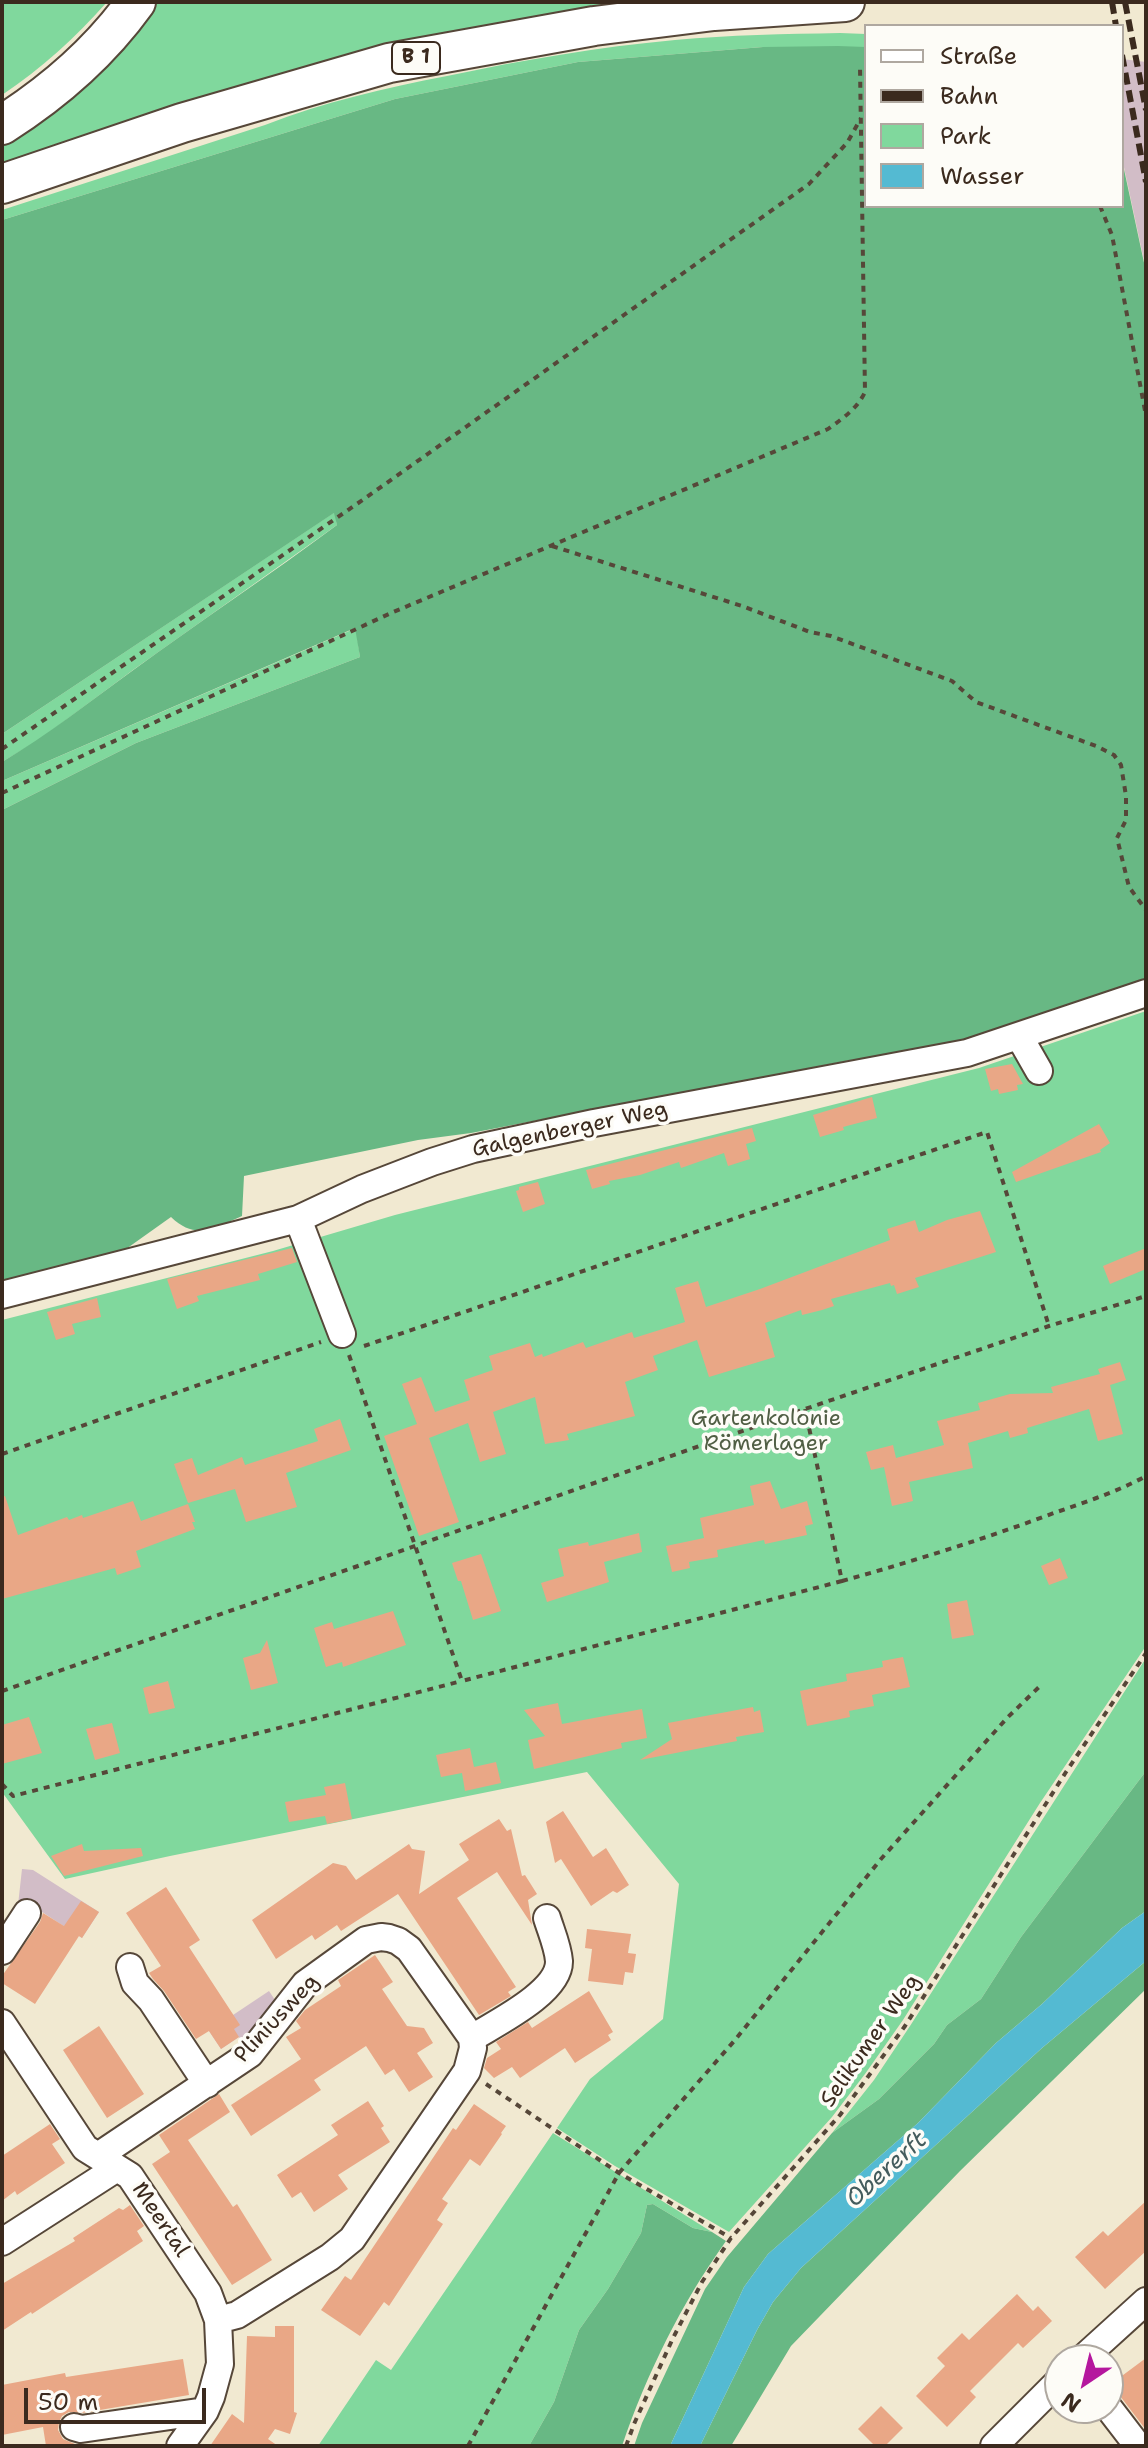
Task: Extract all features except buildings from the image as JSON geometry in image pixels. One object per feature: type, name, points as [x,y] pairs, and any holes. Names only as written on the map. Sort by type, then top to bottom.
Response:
[{"type":"highway","points":[[2,125],[67,78],[105,40],[136,2]]},
{"type":"highway","name":"B 1","points":[[2,184],[182,123],[389,63],[594,26],[714,11],[845,2]]},
{"type":"street","name":"Galgenberger Weg","points":[[2,1295],[298,1219],[362,1189],[473,1149],[594,1123],[967,1053],[1146,993]]},
{"type":"street","points":[[1019,1036],[1039,1071]]},
{"type":"street","points":[[298,1219],[344,1343]]},
{"type":"street","points":[[2,1951],[27,1913]]},
{"type":"street","points":[[218,2320],[237,2315],[330,2257],[352,2239],[467,2071],[473,2048],[472,2038],[538,1996],[552,1982],[559,1960],[547,1918]]},
{"type":"street","name":"Pliniusweg","points":[[2,2242],[250,2054],[305,1984],[366,1940],[381,1937],[398,1941],[414,1954],[472,2038]]},
{"type":"street","points":[[130,1967],[135,1983],[151,2000],[207,2084]]},
{"type":"street","name":"Meertal","points":[[2,2023],[85,2148],[130,2176],[208,2293],[218,2320],[220,2364],[205,2411],[180,2446]]},
{"type":"street","points":[[1099,2344],[1146,2301]]},
{"type":"street","points":[[994,2446],[1044,2396]]},
{"type":"street","points":[[74,2427],[81,2429],[205,2411]]},
{"type":"street","points":[[1121,2424],[1138,2446]]},
{"type":"path","points":[[2,749],[364,499],[809,184],[847,143],[864,116],[860,67]]},
{"type":"path","points":[[2,793],[391,613],[828,429],[859,404],[865,392],[864,208]]},
{"type":"path","points":[[1101,208],[1112,235],[1146,416]]},
{"type":"path","points":[[552,546],[884,654],[952,681],[976,702],[1114,755],[1121,765],[1126,796],[1126,820],[1117,838],[1129,887],[1146,910]]},
{"type":"path","points":[[2,1454],[987,1132],[1049,1326]]},
{"type":"path","points":[[2,1691],[805,1409],[1146,1296]]},
{"type":"path","points":[[344,1343],[462,1681]]},
{"type":"path","points":[[805,1409],[842,1581]]},
{"type":"path","points":[[2,1784],[13,1796],[842,1581],[918,1560],[1021,1525],[1146,1476]]},
{"type":"path","name":"Selikumer Weg","points":[[626,2446],[673,2338],[702,2282],[731,2238],[840,2115],[905,2026],[1066,1772],[1146,1653]]},
{"type":"path","points":[[468,2446],[619,2173],[735,2040],[881,1859],[1007,1718],[1039,1687]]},
{"type":"path","points":[[467,2071],[619,2173],[731,2238]]},
{"type":"shaded area","points":[[1124,59],[1146,62],[1146,270],[1124,167]]},
{"type":"shaded area","points":[[22,1869],[33,1870],[99,1912],[82,1938],[39,1910],[17,1914]]},
{"type":"shaded area","points":[[269,1991],[275,2000],[285,1994],[245,2047],[239,2037],[221,2049],[209,2031]]},
{"type":"green space","points":[[2,2],[107,2],[58,52],[2,95]]},
{"type":"green space","points":[[155,2],[679,2],[2,165],[2,142]]},
{"type":"green space","points":[[864,34],[864,47],[763,47],[578,62],[395,99],[2,220],[2,210],[355,96],[589,50],[737,36]]},
{"type":"green space","points":[[763,47],[864,47],[864,208],[1124,208],[1124,169],[1146,272],[1146,988],[909,1055],[851,1060],[471,1133],[418,1140],[244,1176],[242,1216],[205,1230],[189,1229],[171,1217],[126,1249],[2,1288],[2,810],[136,743],[360,657],[355,628],[2,781],[2,762],[52,730],[337,525],[334,513],[2,734],[2,220],[395,99],[578,62]]},
{"type":"green space","points":[[335,512],[337,525],[39,740],[2,762],[2,734]]},
{"type":"green space","points":[[356,628],[360,657],[136,743],[2,810],[2,781]]},
{"type":"green space","name":"Gartenkolonie Römerlager","points":[[1146,1011],[1146,1646],[1040,1803],[903,2020],[865,2074],[832,2117],[729,2232],[615,2166],[557,2128],[590,2079],[663,2019],[679,1884],[587,1772],[65,1879],[2,1792],[2,1320],[273,1251],[395,1215],[979,1068]]},
{"type":"green space","points":[[1146,1658],[1146,1771],[1021,1937],[981,1999],[947,2025],[934,2044],[879,2099],[832,2133],[874,2080],[910,2026]]},
{"type":"green space","points":[[1146,1771],[1146,1911],[1122,1928],[996,2043],[918,2123],[768,2254],[744,2287],[670,2446],[634,2446],[705,2289],[727,2257],[832,2133],[879,2099],[934,2044],[947,2025],[981,1999],[1021,1937]]},
{"type":"green space","points":[[1146,1961],[1146,1989],[960,2171],[791,2346],[731,2446],[700,2446],[757,2330],[773,2302],[801,2268],[1042,2048]]},
{"type":"green space","points":[[553,2133],[712,2232],[693,2228],[653,2204],[647,2205],[641,2233],[579,2330],[554,2402],[529,2446],[318,2446],[376,2360],[391,2370]]},
{"type":"green space","points":[[653,2204],[693,2228],[712,2232],[726,2241],[694,2289],[666,2340],[622,2446],[529,2446],[554,2402],[579,2330],[641,2233],[647,2205]]},
{"type":"water","name":"Obererft","points":[[1146,1911],[1146,1961],[1042,2048],[801,2268],[773,2302],[757,2330],[700,2446],[670,2446],[744,2287],[768,2254],[918,2123],[996,2043],[1122,1928]]},
{"type":"railway","points":[[1112,2],[1116,24]]},
{"type":"railway","points":[[1125,2],[1146,110]]},
{"type":"railway","points":[[1124,66],[1146,182]]}]
